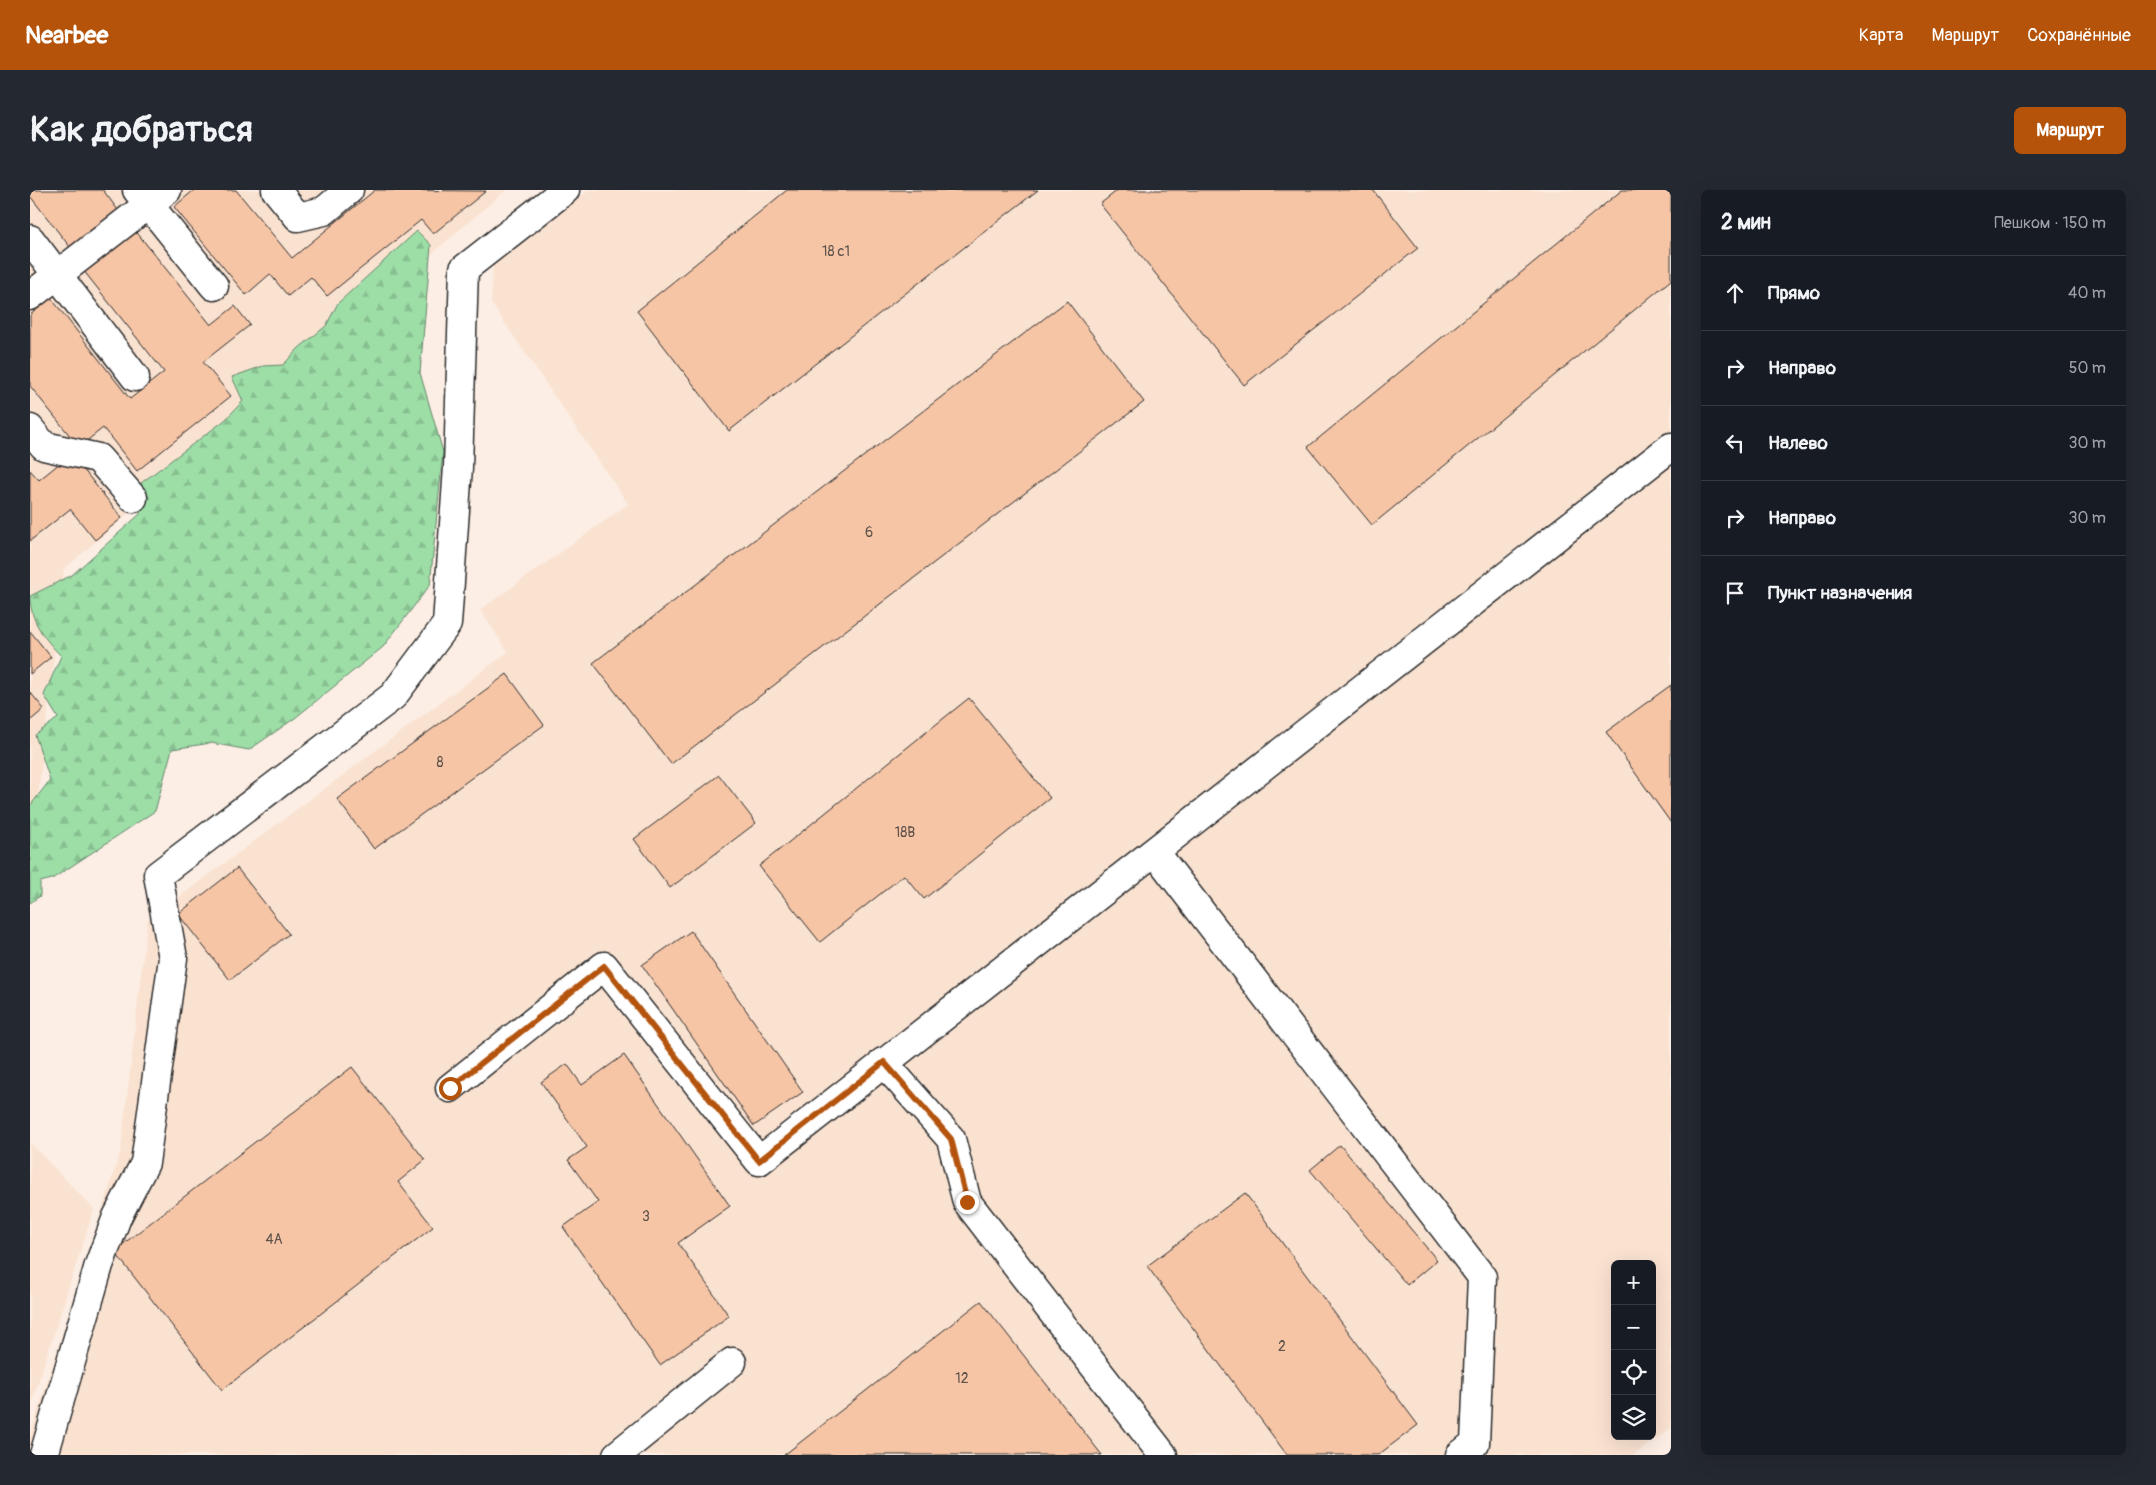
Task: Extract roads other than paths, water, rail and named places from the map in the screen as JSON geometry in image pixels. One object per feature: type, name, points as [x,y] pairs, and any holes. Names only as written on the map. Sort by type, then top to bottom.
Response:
[{"type":"lane","points":[[276,190],[298,218],[324,212],[349,190]]},
{"type":"lane","points":[[44,1455],[98,1265],[117,1217],[145,1164],[173,958],[158,875],[393,696],[447,624],[458,467],[464,269],[565,190]]},
{"type":"lane","points":[[30,296],[58,275],[151,195],[214,286]]},
{"type":"lane","points":[[30,239],[135,377]]},
{"type":"lane","points":[[30,429],[44,446],[98,458],[133,498]]},
{"type":"lane","points":[[450,1088],[604,966],[759,1161],[1671,446]]},
{"type":"lane","points":[[1155,852],[1482,1277],[1475,1443],[1460,1455]]},
{"type":"lane","points":[[884,1062],[951,1139],[967,1202],[1163,1455]]},
{"type":"lane","points":[[617,1455],[732,1362]]}]
